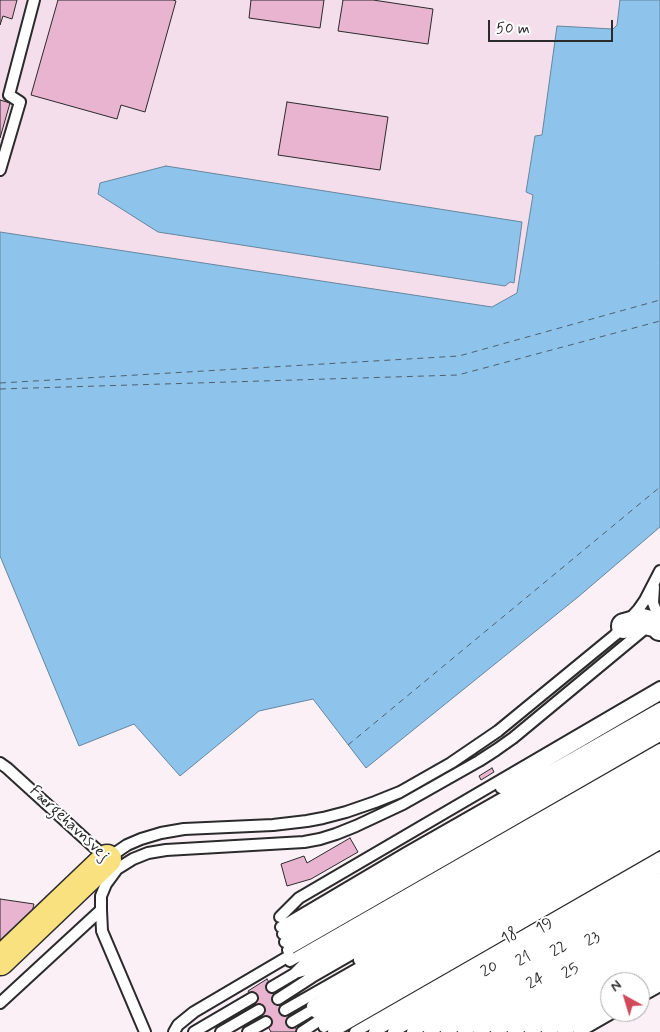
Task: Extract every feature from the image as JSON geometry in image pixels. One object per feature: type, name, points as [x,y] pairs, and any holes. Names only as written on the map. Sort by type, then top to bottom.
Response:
[{"type":"main road","points":[[0,962],[112,864]]},
{"type":"street","points":[[624,626],[642,621],[658,625],[659,623]]},
{"type":"lane","points":[[0,170],[20,102],[4,94],[34,0]]},
{"type":"lane","points":[[112,864],[128,845],[141,838],[161,833],[307,821],[346,812],[400,792],[451,763],[498,732],[615,635],[645,600],[660,572]]},
{"type":"lane","points":[[655,582],[660,594]]},
{"type":"lane","points":[[112,864],[148,853],[166,850],[304,842],[320,839],[350,828],[403,804],[479,761],[513,738],[659,623],[653,603],[655,582]]},
{"type":"lane","points":[[316,1011],[294,974],[285,941],[299,898],[660,687]]},
{"type":"lane","points":[[285,941],[660,695]]},
{"type":"lane","points":[[174,1032],[178,1025],[285,941],[415,849],[660,708]]},
{"type":"lane","points":[[285,941],[660,717]]},
{"type":"lane","points":[[285,941],[660,727]]},
{"type":"lane","points":[[285,941],[660,736]]},
{"type":"lane","points":[[285,941],[660,749]]},
{"type":"lane","points":[[294,974],[307,961],[660,758]]},
{"type":"lane","name":"Færgehavnsvej","points":[[0,763],[112,864],[101,896],[102,931],[145,1032]]},
{"type":"lane","points":[[272,987],[294,974],[310,969],[660,768]]},
{"type":"lane","points":[[316,1011],[312,977],[660,777]]},
{"type":"lane","points":[[302,1032],[316,1011],[660,787]]},
{"type":"lane","points":[[316,1011],[660,796]]},
{"type":"lane","points":[[316,1011],[660,806]]},
{"type":"lane","points":[[316,1011],[660,816]]},
{"type":"lane","points":[[278,999],[316,1011],[660,825]]},
{"type":"lane","points":[[285,1010],[316,1011],[660,834]]},
{"type":"lane","points":[[292,1022],[660,844]]},
{"type":"lane","points":[[356,1032],[660,857]]},
{"type":"lane","name":"18","points":[[374,1032],[660,868]]},
{"type":"lane","name":"19","points":[[393,1032],[660,879]]},
{"type":"lane","name":"20","points":[[412,1032],[660,890]]},
{"type":"lane","name":"21","points":[[429,1032],[660,899]]},
{"type":"lane","name":"22","points":[[446,1032],[660,909]]},
{"type":"lane","points":[[0,1003],[101,910]]},
{"type":"lane","name":"23","points":[[463,1032],[660,919]]},
{"type":"lane","name":"24","points":[[479,1032],[660,928]]},
{"type":"lane","name":"25","points":[[496,1032],[660,938]]},
{"type":"lane","points":[[513,1032],[660,948]]},
{"type":"lane","points":[[634,972],[660,957]]},
{"type":"lane","points":[[530,1032],[600,992]]},
{"type":"lane","points":[[194,1032],[252,998]]},
{"type":"lane","points":[[547,1032],[600,1002]]},
{"type":"lane","points":[[221,1032],[259,1010]]},
{"type":"lane","points":[[563,1032],[600,1011]]},
{"type":"lane","points":[[579,1032],[600,1020]]},
{"type":"lane","points":[[248,1032],[266,1022]]},
{"type":"shaded area","points":[[0,0],[620,0],[617,25],[542,135],[535,136],[526,192],[533,195],[517,293],[492,307],[0,232]]},
{"type":"water","points":[[620,0],[660,0],[660,527],[578,597],[366,768],[313,699],[259,711],[180,776],[134,724],[79,746],[0,556],[0,232],[492,307],[517,293],[533,195],[526,192],[535,136],[542,135],[557,26],[613,29],[617,25]]},
{"type":"water","points":[[166,166],[522,222],[514,283],[510,282],[505,286],[158,232],[98,194],[100,183]]},
{"type":"building","points":[[0,0],[17,0],[12,19],[3,16],[0,25]]},
{"type":"building","points":[[58,0],[176,1],[145,112],[121,105],[117,119],[31,95]]},
{"type":"building","points":[[251,0],[324,0],[320,28],[249,18]]},
{"type":"building","points":[[343,0],[373,0],[433,9],[428,44],[338,31]]},
{"type":"building","points":[[0,100],[10,103],[0,138]]},
{"type":"building","points":[[287,102],[388,117],[380,170],[278,155]]},
{"type":"building","points":[[492,768],[494,772],[481,780],[479,776]]},
{"type":"building","points":[[350,838],[358,852],[311,879],[287,886],[281,864],[304,856],[307,863]]},
{"type":"building","points":[[0,899],[34,904],[31,916],[0,947]]},
{"type":"building","points":[[267,979],[298,1032],[271,1032],[248,991]]},
{"type":"ferry route","points":[[0,383],[459,356],[660,300]]},
{"type":"ferry route","points":[[0,389],[458,375],[660,321]]},
{"type":"ferry route","points":[[348,745],[660,487]]}]
